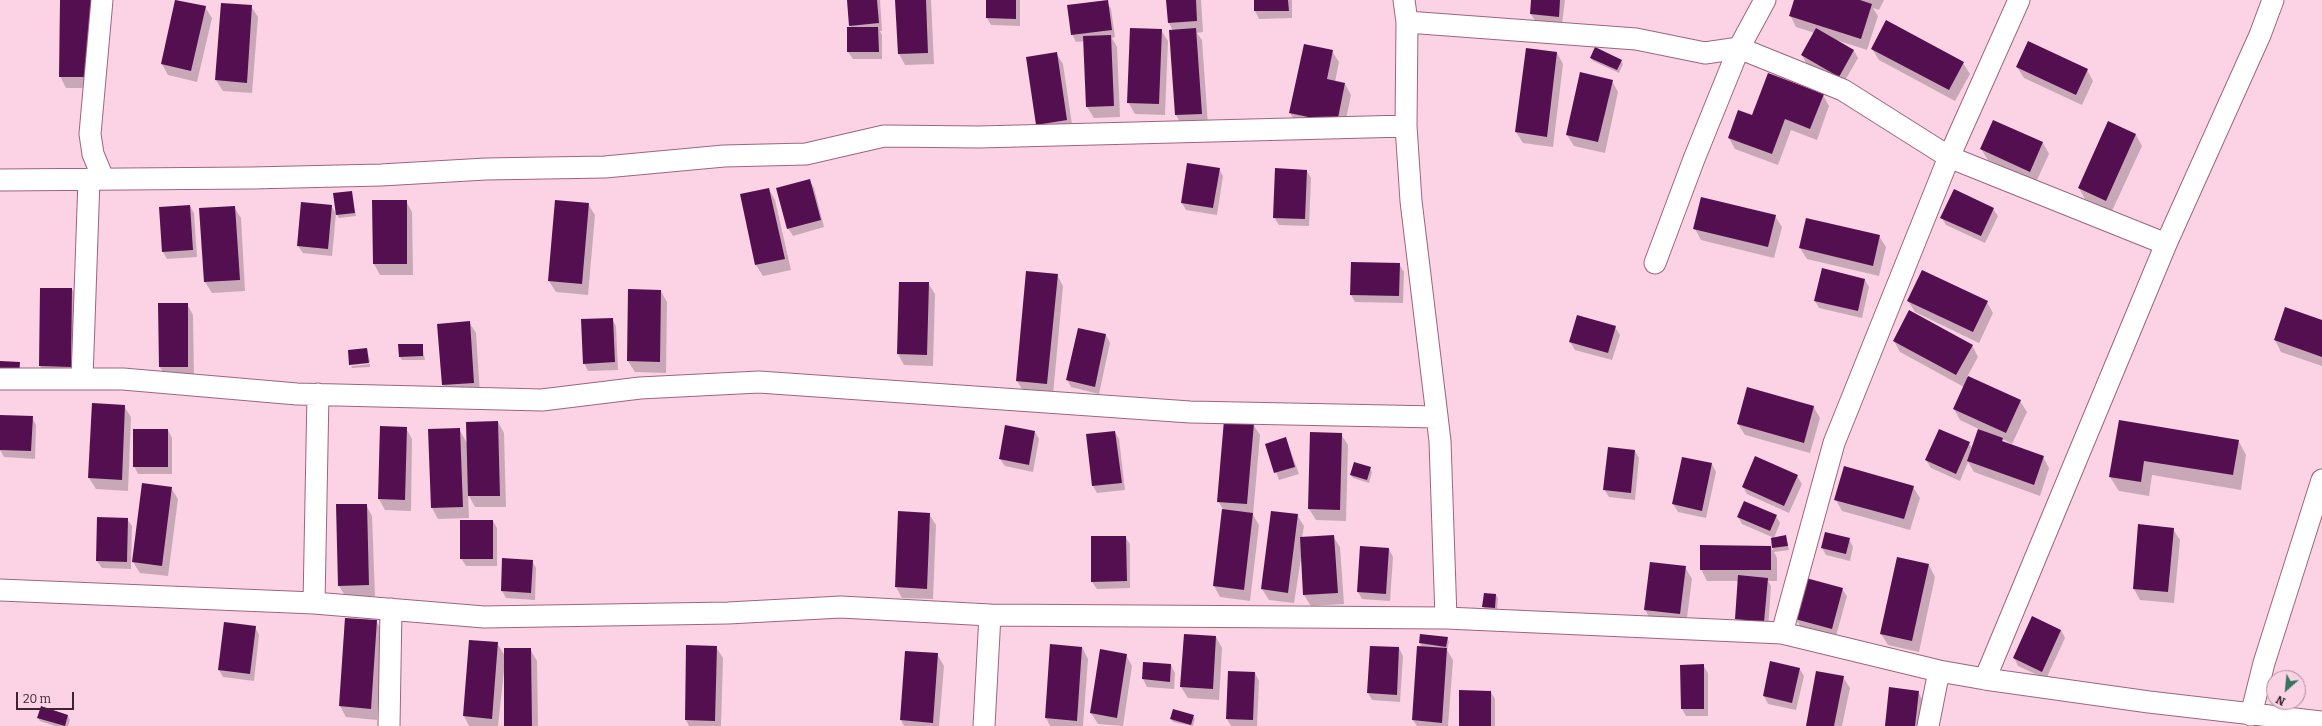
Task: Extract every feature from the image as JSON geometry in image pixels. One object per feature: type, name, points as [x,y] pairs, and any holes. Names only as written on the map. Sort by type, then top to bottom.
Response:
[{"type":"street","points":[[82,379],[96,179],[90,134],[102,0]]},
{"type":"street","points":[[1404,0],[1407,22],[1406,126],[1411,201],[1440,441],[1446,618]]},
{"type":"street","points":[[1655,263],[1694,159],[1739,48],[1765,0]]},
{"type":"street","points":[[1782,633],[1834,443],[1949,157],[2019,0]]},
{"type":"street","points":[[1985,679],[2166,244],[2260,34],[2273,0]]},
{"type":"street","points":[[1407,22],[1636,39],[1705,53],[1739,48],[1843,90],[1949,157],[2166,244]]},
{"type":"street","points":[[0,180],[252,178],[381,175],[486,169],[605,167],[724,156],[806,154],[884,136],[979,136],[1406,126]]},
{"type":"street","points":[[0,379],[123,379],[318,394],[542,400],[640,388],[759,382],[1190,412],[1437,417]]},
{"type":"street","points":[[314,603],[318,394]]},
{"type":"street","points":[[2251,715],[2267,655],[2322,480]]},
{"type":"street","points":[[0,590],[314,603],[484,617],[728,614],[841,607],[990,615],[1446,618],[1782,633],[1939,671],[1985,679],[2251,715],[2322,722]]},
{"type":"street","points":[[389,726],[391,609]]},
{"type":"street","points":[[984,726],[990,615]]},
{"type":"street","points":[[1928,726],[1939,671]]},
{"type":"building","points":[[60,0],[95,0],[94,77],[59,77]]},
{"type":"building","points":[[175,0],[206,6],[191,71],[161,64]]},
{"type":"building","points":[[847,0],[877,0],[879,23],[849,26]]},
{"type":"building","points":[[895,0],[926,0],[928,53],[898,54]]},
{"type":"building","points":[[986,0],[1016,0],[1016,19],[986,18]]},
{"type":"building","points":[[1108,0],[1112,30],[1071,35],[1067,5]]},
{"type":"building","points":[[1166,0],[1196,0],[1197,21],[1168,23]]},
{"type":"building","points":[[1254,0],[1288,0],[1289,11],[1254,11]]},
{"type":"building","points":[[1531,0],[1560,0],[1559,17],[1530,14]]},
{"type":"building","points":[[1794,0],[1860,0],[1872,4],[1861,39],[1789,16]]},
{"type":"building","points":[[221,3],[252,5],[247,83],[215,80]]},
{"type":"building","points":[[1886,20],[1964,62],[1949,90],[1871,49]]},
{"type":"building","points":[[847,27],[878,27],[879,52],[847,52]]},
{"type":"building","points":[[1130,28],[1162,29],[1159,104],[1127,103]]},
{"type":"building","points":[[1196,28],[1202,114],[1175,115],[1169,30]]},
{"type":"building","points":[[1816,28],[1854,50],[1839,77],[1801,55]]},
{"type":"building","points":[[1111,35],[1114,106],[1086,107],[1083,36]]},
{"type":"building","points":[[2028,41],[2088,69],[2076,95],[2016,67]]},
{"type":"building","points":[[1304,44],[1333,50],[1327,79],[1345,83],[1337,123],[1289,113]]},
{"type":"building","points":[[1595,47],[1622,60],[1617,70],[1590,58]]},
{"type":"building","points":[[1526,48],[1557,52],[1547,137],[1515,132]]},
{"type":"building","points":[[1057,52],[1067,120],[1036,125],[1026,57]]},
{"type":"building","points":[[1580,72],[1613,80],[1598,142],[1566,135]]},
{"type":"building","points":[[1768,73],[1824,94],[1810,129],[1785,119],[1772,154],[1728,138],[1738,110],[1752,115]]},
{"type":"building","points":[[1993,120],[2043,142],[2030,172],[1980,149]]},
{"type":"building","points":[[2108,121],[2136,134],[2106,201],[2078,188]]},
{"type":"building","points":[[1187,163],[1220,168],[1213,208],[1181,203]]},
{"type":"building","points":[[1275,168],[1307,170],[1305,219],[1273,218]]},
{"type":"building","points":[[810,179],[821,220],[787,229],[776,188]]},
{"type":"building","points":[[769,188],[785,259],[755,265],[740,194]]},
{"type":"building","points":[[1954,189],[1994,208],[1981,236],[1940,218]]},
{"type":"building","points":[[352,191],[355,213],[336,215],[333,193]]},
{"type":"building","points":[[1701,197],[1776,215],[1768,247],[1693,229]]},
{"type":"building","points":[[372,200],[407,200],[407,264],[373,264]]},
{"type":"building","points":[[555,200],[589,203],[582,284],[548,281]]},
{"type":"building","points":[[301,202],[332,205],[328,249],[297,246]]},
{"type":"building","points":[[190,205],[193,250],[162,252],[159,207]]},
{"type":"building","points":[[235,206],[240,280],[204,282],[199,208]]},
{"type":"building","points":[[1806,218],[1880,235],[1873,266],[1799,248]]},
{"type":"building","points":[[1351,262],[1400,263],[1399,296],[1350,295]]},
{"type":"building","points":[[1822,268],[1865,279],[1858,311],[1814,301]]},
{"type":"building","points":[[1922,270],[1988,301],[1973,332],[1907,301]]},
{"type":"building","points":[[1026,271],[1058,274],[1047,384],[1016,381]]},
{"type":"building","points":[[899,282],[929,282],[927,355],[897,354]]},
{"type":"building","points":[[40,288],[72,288],[71,367],[39,366]]},
{"type":"building","points":[[628,289],[661,290],[660,362],[627,361]]},
{"type":"building","points":[[158,303],[188,303],[188,367],[159,367]]},
{"type":"building","points":[[2285,307],[2322,320],[2322,357],[2274,340]]},
{"type":"building","points":[[1909,310],[1973,345],[1956,375],[1893,341]]},
{"type":"building","points":[[1577,315],[1616,326],[1608,353],[1569,342]]},
{"type":"building","points":[[613,318],[615,362],[583,364],[581,319]]},
{"type":"building","points":[[470,321],[474,383],[442,385],[437,324]]},
{"type":"building","points":[[1078,328],[1106,334],[1095,387],[1066,380]]},
{"type":"building","points":[[398,344],[423,344],[423,356],[399,357]]},
{"type":"building","points":[[367,348],[369,363],[349,365],[348,350]]},
{"type":"building","points":[[0,361],[20,362],[19,377],[0,376]]},
{"type":"building","points":[[1968,376],[2021,400],[2006,433],[1953,409]]},
{"type":"building","points":[[1747,387],[1814,406],[1804,443],[1737,424]]},
{"type":"building","points":[[92,403],[125,405],[122,480],[88,478]]},
{"type":"building","points":[[0,415],[33,416],[31,451],[0,450]]},
{"type":"building","points":[[1224,420],[1254,423],[1247,504],[1217,502]]},
{"type":"building","points":[[2119,420],[2239,440],[2233,475],[2144,461],[2141,482],[2109,477]]},
{"type":"building","points":[[498,421],[500,496],[468,496],[466,422]]},
{"type":"building","points":[[1005,425],[1035,431],[1029,465],[999,459]]},
{"type":"building","points":[[380,426],[407,427],[405,500],[378,499]]},
{"type":"building","points":[[460,428],[463,507],[431,508],[428,429]]},
{"type":"building","points":[[133,429],[168,429],[168,467],[133,467]]},
{"type":"building","points":[[1939,429],[1970,442],[1956,474],[1925,460]]},
{"type":"building","points":[[1978,429],[2003,438],[2002,441],[2044,456],[2034,485],[1967,461]]},
{"type":"building","points":[[1115,431],[1122,483],[1092,486],[1086,434]]},
{"type":"building","points":[[1310,432],[1342,433],[1340,510],[1308,509]]},
{"type":"building","points":[[1286,437],[1295,467],[1274,473],[1265,444]]},
{"type":"building","points":[[1608,447],[1635,450],[1631,493],[1603,490]]},
{"type":"building","points":[[1755,456],[1798,475],[1784,506],[1742,487]]},
{"type":"building","points":[[1682,457],[1712,463],[1702,511],[1672,504]]},
{"type":"building","points":[[1354,462],[1371,467],[1367,480],[1350,475]]},
{"type":"building","points":[[1844,466],[1914,486],[1904,519],[1834,500]]},
{"type":"building","points":[[142,483],[172,487],[162,566],[132,562]]},
{"type":"building","points":[[1744,501],[1777,515],[1770,531],[1737,517]]},
{"type":"building","points":[[336,504],[367,504],[369,585],[338,586]]},
{"type":"building","points":[[1222,509],[1253,513],[1244,590],[1213,586]]},
{"type":"building","points":[[898,511],[930,513],[927,589],[895,587]]},
{"type":"building","points":[[1271,511],[1298,514],[1288,593],[1261,589]]},
{"type":"building","points":[[97,517],[128,518],[127,562],[96,561]]},
{"type":"building","points":[[460,520],[493,520],[493,559],[460,559]]},
{"type":"building","points":[[2138,524],[2174,528],[2168,592],[2133,589]]},
{"type":"building","points":[[1825,532],[1850,538],[1846,554],[1821,548]]},
{"type":"building","points":[[1334,535],[1338,593],[1303,595],[1300,537]]},
{"type":"building","points":[[1786,535],[1788,546],[1772,548],[1771,538]]},
{"type":"building","points":[[1091,536],[1126,536],[1127,581],[1091,582]]},
{"type":"building","points":[[1700,545],[1771,546],[1771,570],[1700,570]]},
{"type":"building","points":[[1360,546],[1389,548],[1386,594],[1357,592]]},
{"type":"building","points":[[1897,557],[1929,564],[1912,641],[1880,634]]},
{"type":"building","points":[[502,558],[533,560],[531,593],[501,591]]},
{"type":"building","points":[[1650,562],[1686,566],[1680,614],[1644,610]]},
{"type":"building","points":[[1738,575],[1768,578],[1764,622],[1735,619]]},
{"type":"building","points":[[1806,578],[1843,588],[1832,629],[1795,619]]},
{"type":"building","points":[[1484,593],[1496,594],[1495,608],[1482,607]]},
{"type":"building","points":[[2032,616],[2061,630],[2042,672],[2013,658]]},
{"type":"building","points":[[345,618],[377,620],[371,709],[339,706]]},
{"type":"building","points":[[224,622],[256,626],[250,674],[218,670]]},
{"type":"building","points":[[1184,634],[1216,636],[1213,689],[1180,687]]},
{"type":"building","points":[[1420,634],[1448,637],[1446,647],[1419,643]]},
{"type":"building","points":[[469,640],[498,642],[492,719],[463,716]]},
{"type":"building","points":[[1050,644],[1082,647],[1077,721],[1045,718]]},
{"type":"building","points":[[686,645],[717,646],[715,721],[685,720]]},
{"type":"building","points":[[1370,646],[1399,647],[1397,695],[1367,693]]},
{"type":"building","points":[[1417,646],[1447,648],[1442,723],[1412,720]]},
{"type":"building","points":[[504,648],[531,648],[532,726],[504,726]]},
{"type":"building","points":[[1100,649],[1127,654],[1117,718],[1090,713]]},
{"type":"building","points":[[905,651],[938,653],[933,723],[900,720]]},
{"type":"building","points":[[1770,661],[1800,668],[1792,703],[1763,696]]},
{"type":"building","points":[[1143,662],[1171,664],[1170,682],[1142,679]]},
{"type":"building","points":[[1704,664],[1704,709],[1681,709],[1680,665]]},
{"type":"building","points":[[1228,671],[1255,672],[1253,720],[1226,719]]},
{"type":"building","points":[[1816,671],[1844,676],[1834,726],[1806,726]]},
{"type":"building","points":[[1889,687],[1919,691],[1915,726],[1885,726]]},
{"type":"building","points":[[1459,690],[1491,691],[1491,726],[1459,726]]},
{"type":"building","points":[[41,706],[68,715],[65,726],[37,718]]},
{"type":"building","points":[[1173,709],[1194,715],[1191,725],[1170,719]]}]
